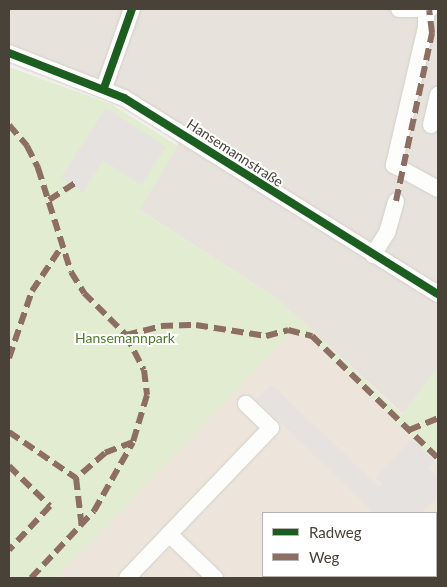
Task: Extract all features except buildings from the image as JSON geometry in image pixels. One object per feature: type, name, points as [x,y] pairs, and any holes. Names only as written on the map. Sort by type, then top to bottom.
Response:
[{"type":"street","points":[[104,88],[132,9]]},
{"type":"street","points":[[399,9],[428,10]]},
{"type":"street","points":[[428,10],[438,31]]},
{"type":"street","points":[[428,10],[426,27],[394,165],[438,189]]},
{"type":"street","name":"Hansemannstraße","points":[[9,53],[104,88],[438,294]]},
{"type":"street","points":[[432,125],[438,95]]},
{"type":"street","points":[[373,255],[387,233],[396,201]]},
{"type":"street","points":[[127,578],[271,428],[246,404]]},
{"type":"street","points":[[169,534],[215,578]]},
{"type":"street","points":[[413,577],[417,578]]},
{"type":"shaded area","points":[[9,9],[438,9],[438,367],[403,414],[276,298],[138,209],[178,146],[172,127],[104,88],[97,77],[80,80],[9,53]]},
{"type":"shaded area","points":[[106,108],[166,147],[141,185],[103,160],[83,192],[61,178]]},
{"type":"shaded area","points":[[290,333],[311,338],[438,464],[438,578],[56,578]]},
{"type":"shaded area","points":[[271,384],[379,487],[382,484],[375,477],[412,439],[435,461],[428,468],[438,478],[438,496],[422,512],[373,512],[256,399]]},
{"type":"green space","name":"Hansemannpark","points":[[9,67],[111,104],[178,146],[139,210],[276,298],[402,414],[438,367],[438,464],[311,338],[290,334],[56,578],[9,578]]},
{"type":"marked path","points":[[396,201],[432,33],[429,10]]},
{"type":"marked path","points":[[9,125],[27,146],[38,168],[71,272],[84,293],[126,335],[144,370],[147,395],[133,442],[105,453],[76,478]]},
{"type":"marked path","points":[[49,200],[77,182]]},
{"type":"marked path","points":[[9,358],[32,291],[60,249]]},
{"type":"marked path","points":[[126,335],[161,326],[196,325],[266,336],[288,330],[312,336],[438,458]]},
{"type":"marked path","points":[[409,430],[438,418]]},
{"type":"marked path","points":[[9,432],[76,478],[82,528]]},
{"type":"marked path","points":[[31,578],[94,511],[133,442]]},
{"type":"marked path","points":[[9,466],[50,506],[9,550]]},
{"type":"cycle path","points":[[104,88],[132,9]]},
{"type":"cycle path","points":[[9,53],[124,98],[438,294]]}]
